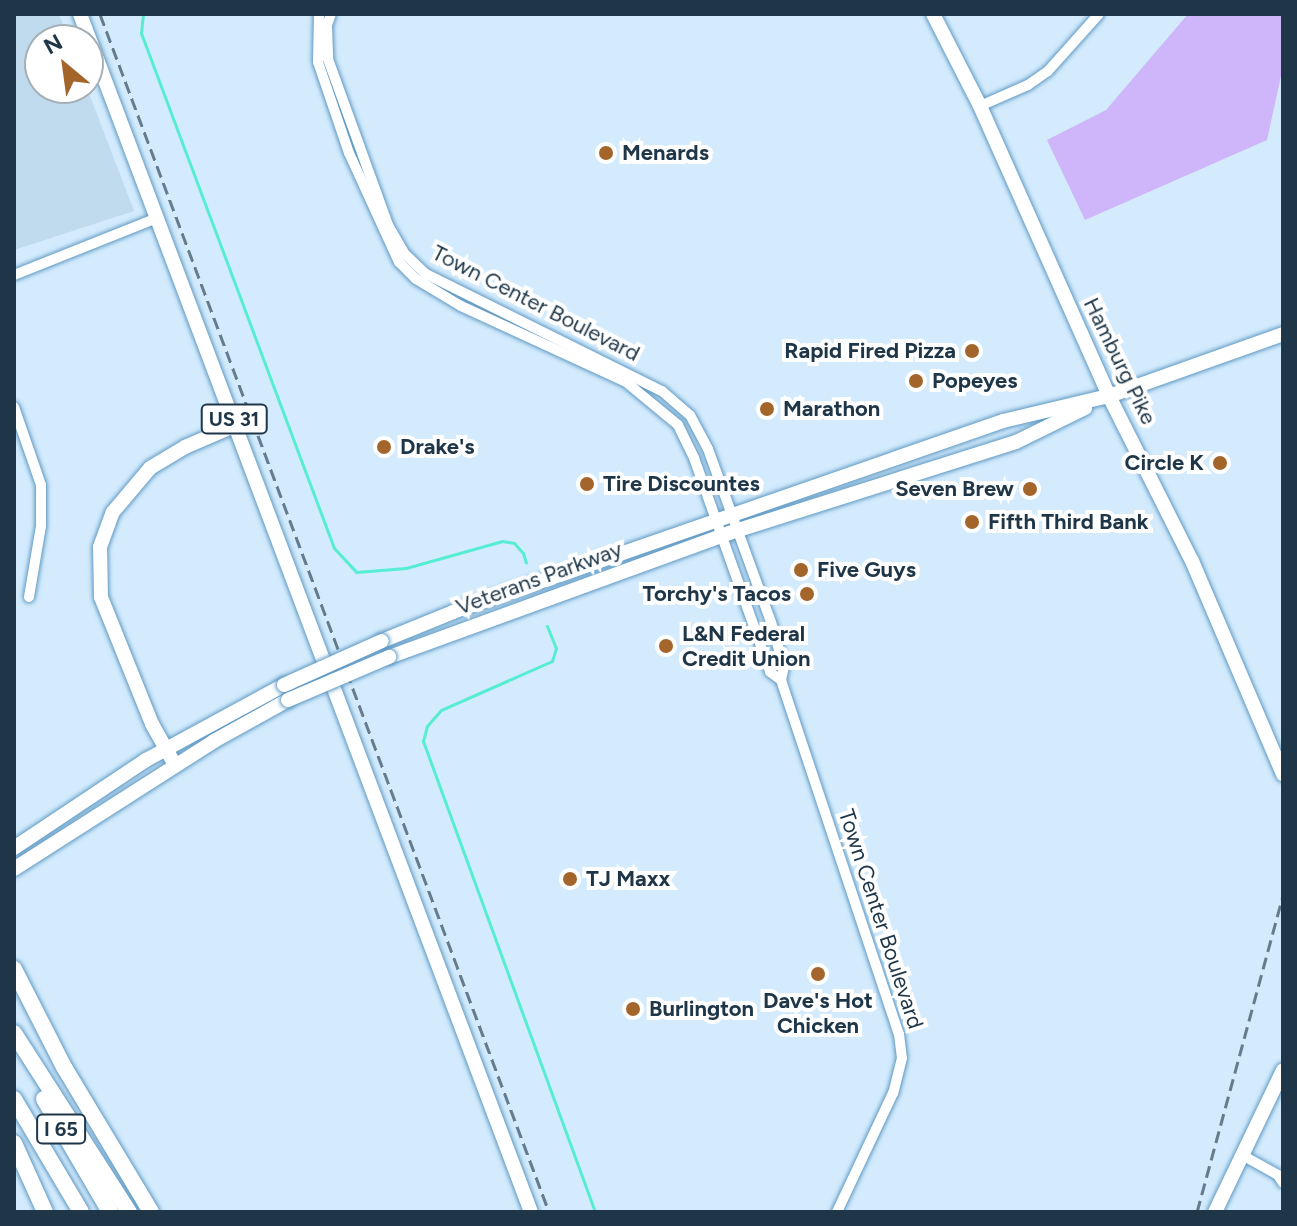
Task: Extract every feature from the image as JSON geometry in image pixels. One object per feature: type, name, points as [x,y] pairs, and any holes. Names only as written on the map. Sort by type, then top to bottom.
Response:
[{"type":"highway","points":[[14,969],[64,1067],[151,1212]]},
{"type":"highway","points":[[14,1033],[129,1212]]},
{"type":"highway","name":"I 65","points":[[14,1045],[110,1212]]},
{"type":"highway","name":"I 65","points":[[14,1099],[81,1212]]},
{"type":"highway","points":[[14,1143],[45,1212]]},
{"type":"main road","name":"US 31","points":[[80,14],[531,1212]]},
{"type":"main road","name":"Hamburg Pike","points":[[933,14],[980,106],[1109,396],[1192,561],[1283,774]]},
{"type":"main road","name":"Veterans Parkway","points":[[14,869],[286,693],[389,657],[1003,421],[1109,396],[1283,334]]},
{"type":"main road","name":"Veterans Parkway","points":[[735,524],[1016,442],[1109,396]]},
{"type":"main road","points":[[175,765],[117,642],[101,597],[100,547],[113,512],[150,468],[185,447],[236,425]]},
{"type":"main road","name":"Veterans Parkway","points":[[14,848],[166,749],[286,693],[382,641],[453,612],[718,530]]},
{"type":"main road","points":[[1215,1212],[1283,1070]]},
{"type":"street","name":"Town Center Boulevard","points":[[319,14],[318,62],[349,153],[399,262],[416,279],[461,306],[626,382],[678,425],[694,458],[770,672],[781,680]]},
{"type":"street","name":"Town Center Boulevard","points":[[331,14],[327,25],[328,59],[388,225],[405,254],[426,274],[662,391],[690,415],[708,449],[771,622],[784,667],[781,680],[899,1034],[902,1058],[893,1093],[837,1212]]},
{"type":"street","points":[[980,106],[1028,85],[1048,71],[1099,14]]},
{"type":"street","points":[[14,275],[155,219]]},
{"type":"street","points":[[14,407],[41,485],[41,526],[29,597]]},
{"type":"street","points":[[1242,1155],[1278,1175],[1283,1183]]},
{"type":"shaded area","points":[[14,14],[59,14],[63,24],[24,24],[24,104],[93,104],[134,211],[14,250]]},
{"type":"shaded area","points":[[1188,14],[1283,14],[1283,67],[1267,140],[1085,220],[1047,140],[1106,110]]},
{"type":"waterway","points":[[143,14],[141,33],[334,548],[356,572],[406,568],[502,541],[514,543],[523,553],[526,563]]},
{"type":"waterway","points":[[547,626],[556,648],[552,661],[441,710],[427,726],[423,741],[595,1212]]},
{"type":"railway","points":[[100,14],[549,1212]]},
{"type":"railway","points":[[1197,1212],[1283,896]]},
{"type":"place","name":"Menards","points":[[606,153]]},
{"type":"place","name":"Rapid Fired Pizza","points":[[972,351]]},
{"type":"place","name":"Popeyes","points":[[916,381]]},
{"type":"place","name":"Marathon","points":[[767,409]]},
{"type":"place","name":"Drake's","points":[[384,447]]},
{"type":"place","name":"Circle K","points":[[1220,463]]},
{"type":"place","name":"Tire Discountes","points":[[587,484]]},
{"type":"place","name":"Seven Brew","points":[[1030,489]]},
{"type":"place","name":"Fifth Third Bank","points":[[972,522]]},
{"type":"place","name":"Five Guys","points":[[801,570]]},
{"type":"place","name":"Torchy's Tacos","points":[[807,594]]},
{"type":"place","name":"L&N Federal Credit Union","points":[[666,646]]},
{"type":"place","name":"TJ Maxx","points":[[570,879]]},
{"type":"place","name":"Dave's Hot Chicken","points":[[818,974]]},
{"type":"place","name":"Burlington","points":[[633,1009]]}]
